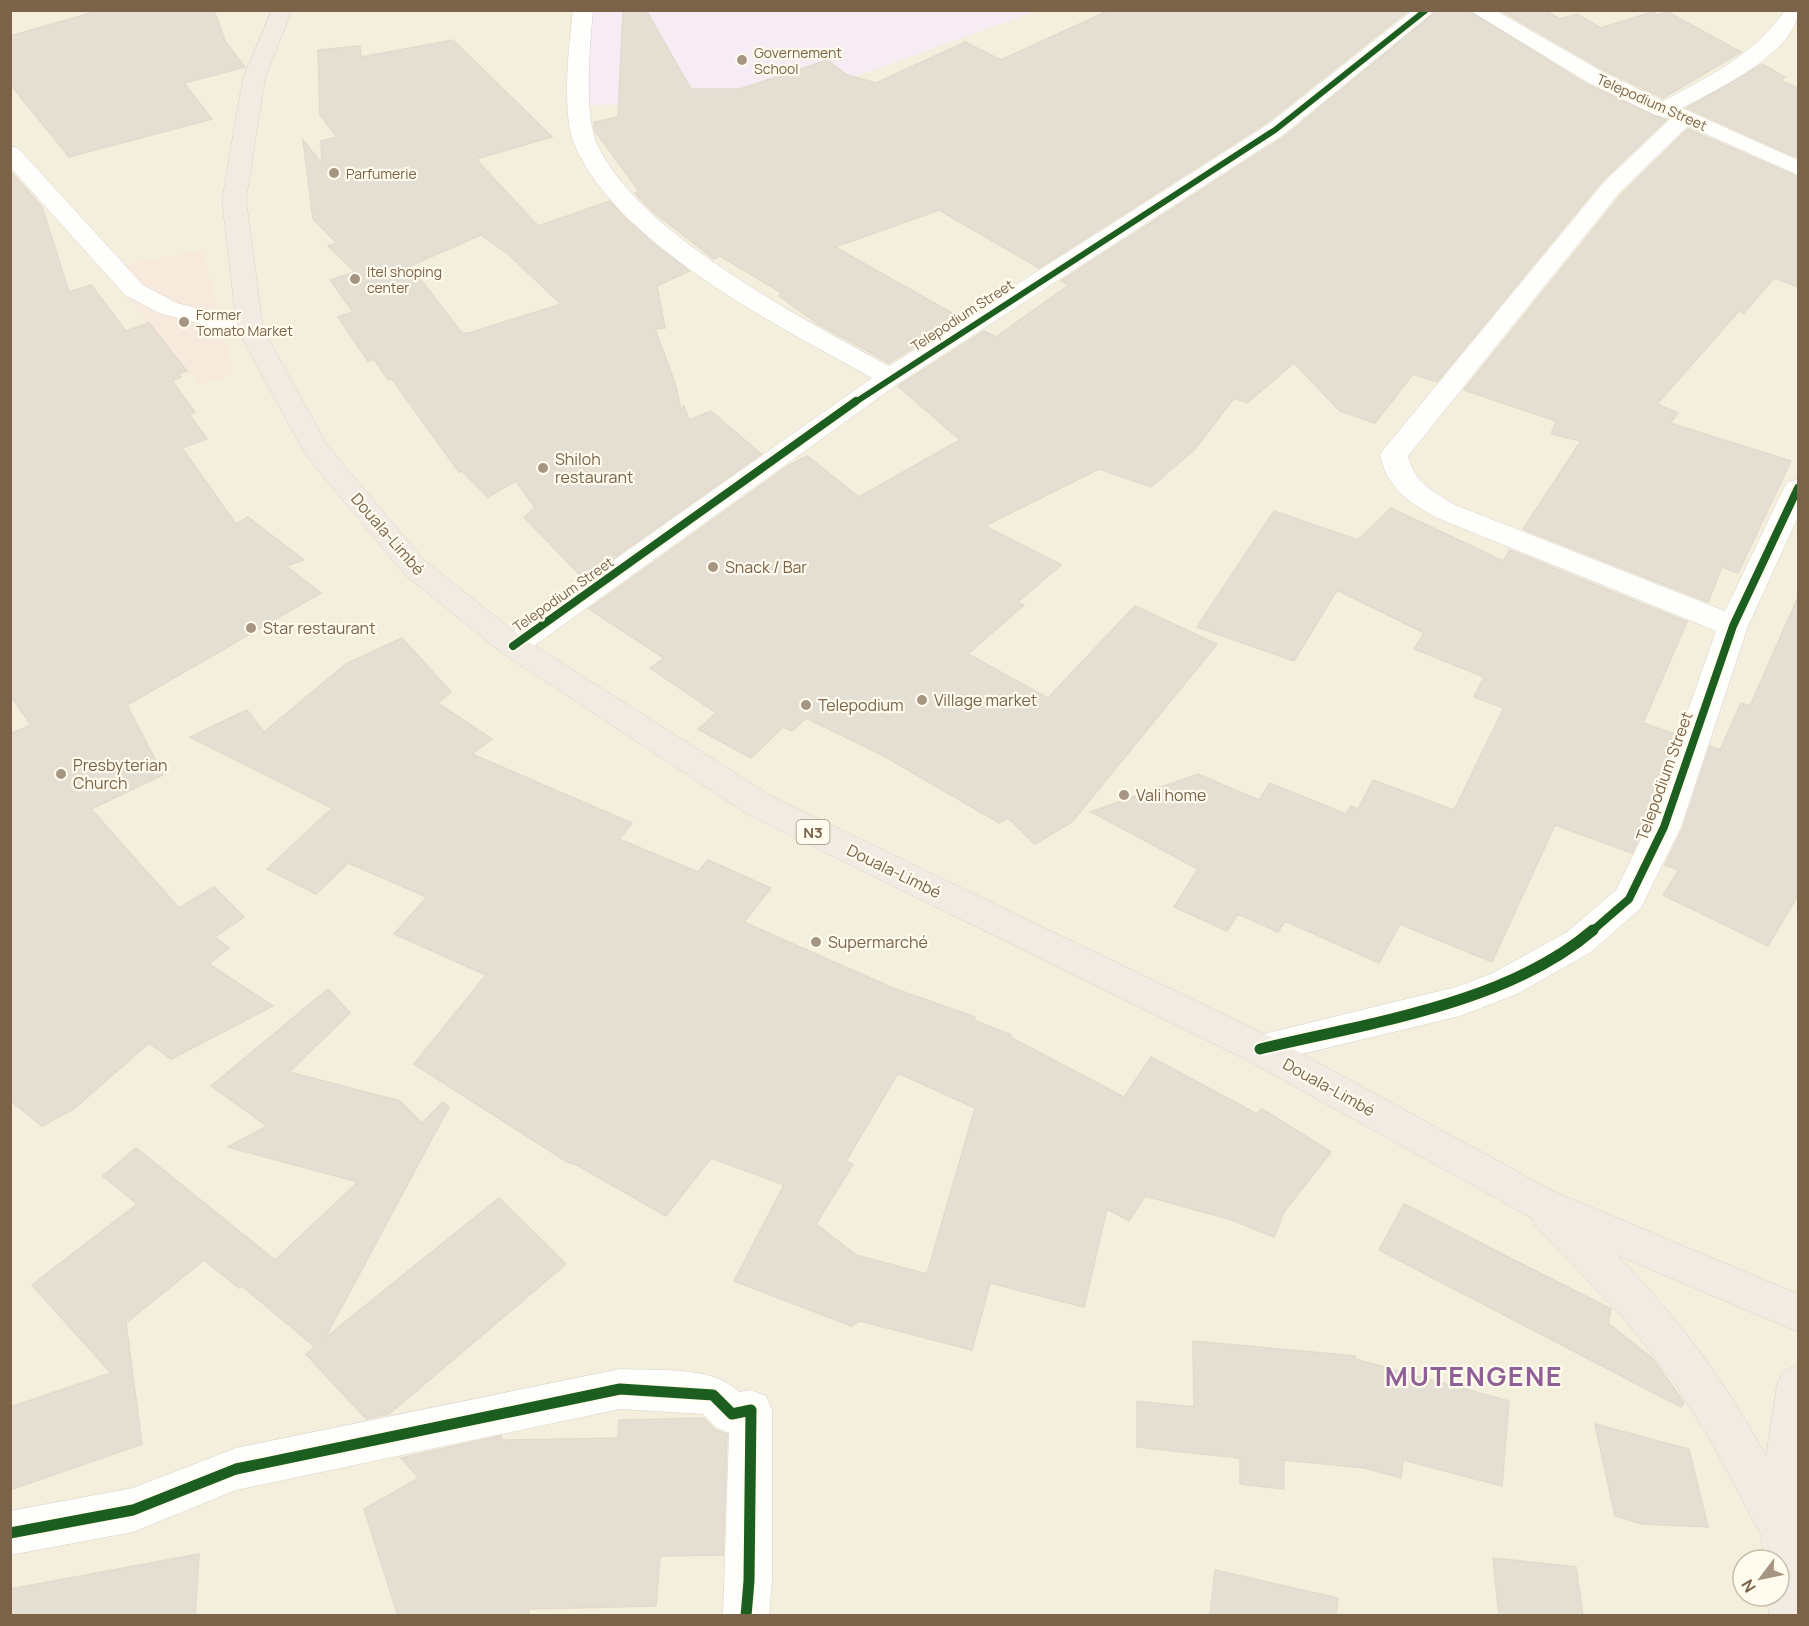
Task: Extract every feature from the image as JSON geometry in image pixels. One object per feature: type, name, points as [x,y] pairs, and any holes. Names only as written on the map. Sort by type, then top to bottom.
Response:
[{"type":"highway","name":"Douala-Limbé","points":[[282,10],[254,78],[234,200],[250,329],[315,448],[414,567],[513,646],[761,806],[1260,1049],[1539,1203],[1798,1313]]},
{"type":"highway","points":[[1539,1203],[1628,1295],[1689,1366],[1725,1423],[1783,1531]]},
{"type":"highway","points":[[1792,1616],[1783,1531],[1789,1441],[1798,1385]]},
{"type":"street","points":[[583,10],[580,108],[585,145],[610,187],[688,254],[785,318],[890,377]]},
{"type":"street","name":"Telepodium Street","points":[[513,646],[890,377],[1275,130],[1426,10]]},
{"type":"street","name":"Telepodium Street","points":[[1479,10],[1595,77],[1798,168]]},
{"type":"street","points":[[1732,626],[1445,511],[1409,488],[1396,473],[1394,455],[1508,312],[1674,113],[1771,45],[1795,10]]},
{"type":"street","points":[[10,153],[134,290],[168,308],[250,329]]},
{"type":"street","name":"Telepodium Street","points":[[1260,1049],[1460,1001],[1504,984],[1579,942],[1629,899],[1664,827],[1732,626],[1798,488]]},
{"type":"street","points":[[10,1533],[133,1510],[236,1468],[437,1429],[620,1389],[713,1395],[732,1414],[751,1410],[749,1581],[746,1616]]},
{"type":"shaded area","name":"Governement School","points":[[582,10],[1036,11],[788,101],[589,105]]},
{"type":"shaded area","points":[[11,11],[1798,11],[1798,1615],[11,1616]]},
{"type":"shaded area","name":"Former Tomato Market","points":[[203,250],[233,375],[200,384],[103,269]]},
{"type":"building","points":[[101,10],[214,10],[225,41],[245,67],[184,83],[212,119],[69,157],[10,84],[10,36]]},
{"type":"building","points":[[623,10],[646,10],[691,89],[740,89],[827,60],[847,75],[876,83],[965,42],[1001,60],[1110,10],[1409,10],[1266,123],[1039,268],[939,210],[835,247],[961,318],[889,363],[820,325],[779,296],[782,293],[720,256],[714,259],[651,210],[635,193],[639,191],[595,131],[594,122],[618,117]]},
{"type":"building","points":[[1438,10],[1467,10],[1586,84],[1666,120],[1602,181],[1437,382],[1413,374],[1375,423],[1340,411],[1294,363],[1247,403],[1234,398],[1195,449],[1151,487],[1099,469],[985,526],[1061,565],[1018,602],[1024,605],[968,654],[1048,698],[1135,606],[1217,644],[1072,822],[1035,844],[1008,818],[999,823],[882,755],[806,718],[792,731],[783,727],[751,758],[698,729],[716,713],[650,668],[664,658],[589,609],[788,466],[807,456],[859,497],[960,440],[898,386],[984,331],[996,337],[1069,285],[1061,281],[1284,137]]},
{"type":"building","points":[[1500,10],[1544,10],[1560,19],[1577,14],[1601,28],[1652,12],[1658,15],[1668,12],[1741,52],[1663,98],[1604,70]]},
{"type":"building","points":[[453,40],[552,137],[476,159],[538,226],[610,201],[626,219],[689,271],[657,286],[665,328],[655,329],[675,383],[681,410],[684,406],[689,420],[711,411],[761,454],[584,579],[524,517],[535,508],[516,481],[488,497],[462,471],[459,472],[392,379],[388,380],[374,359],[368,361],[338,317],[353,312],[330,280],[355,272],[328,246],[337,243],[313,219],[303,140],[322,164],[321,141],[337,137],[320,115],[318,50],[360,46],[361,57]],"holes":[[[481,235],[508,254],[561,304],[469,333],[462,333],[410,266]]]},
{"type":"building","points":[[1762,64],[1785,77],[1781,81],[1798,88],[1798,158],[1687,108]]},
{"type":"building","points":[[1688,129],[1798,177],[1798,287],[1774,278],[1744,313],[1739,311],[1657,404],[1678,413],[1670,423],[1791,461],[1738,573],[1722,567],[1708,602],[1523,529],[1581,441],[1551,434],[1556,421],[1464,390],[1622,194]]},
{"type":"building","points":[[10,171],[42,207],[69,292],[91,285],[126,331],[149,323],[187,371],[178,374],[181,377],[172,381],[195,412],[189,414],[207,439],[182,448],[236,524],[248,517],[304,560],[286,566],[321,593],[127,705],[163,775],[91,809],[179,908],[214,887],[244,917],[215,937],[229,948],[209,964],[273,1006],[171,1059],[149,1043],[74,1109],[42,1126],[10,1100],[10,734],[31,725],[10,695]]},
{"type":"building","points":[[1391,508],[1503,561],[1510,550],[1687,622],[1643,723],[1677,735],[1645,826],[1632,853],[1555,825],[1492,962],[1400,924],[1379,963],[1285,921],[1278,932],[1238,914],[1227,931],[1174,907],[1198,869],[1091,812],[1198,774],[1259,800],[1270,783],[1346,814],[1351,806],[1358,809],[1373,780],[1454,810],[1504,708],[1474,697],[1484,677],[1414,649],[1424,633],[1337,590],[1294,661],[1197,627],[1274,511],[1358,540]]},
{"type":"building","points":[[1798,597],[1798,895],[1768,946],[1663,895],[1679,870],[1665,865],[1683,828],[1710,746],[1720,750],[1741,703],[1750,706]]},
{"type":"building","points":[[402,638],[451,692],[438,703],[492,739],[472,754],[632,823],[619,839],[698,872],[708,860],[771,888],[744,922],[893,988],[975,1017],[974,1020],[1011,1035],[1010,1037],[1124,1097],[1151,1057],[1257,1114],[1262,1109],[1331,1152],[1284,1212],[1274,1237],[1232,1220],[1145,1196],[1129,1221],[1107,1209],[1084,1307],[990,1283],[972,1350],[860,1321],[851,1326],[734,1281],[784,1185],[711,1158],[666,1216],[577,1165],[567,1162],[414,1064],[486,975],[394,934],[427,897],[348,863],[316,894],[267,869],[332,808],[190,737],[247,710],[264,732],[346,664]],"holes":[[[898,1073],[975,1108],[927,1274],[856,1255],[816,1224],[853,1164],[846,1161]]]},
{"type":"building","points":[[328,989],[350,1013],[289,1072],[400,1101],[422,1123],[443,1102],[449,1107],[325,1338],[499,1198],[566,1264],[389,1414],[366,1419],[306,1354],[315,1347],[242,1286],[239,1288],[204,1260],[126,1323],[142,1444],[10,1490],[10,1407],[111,1373],[32,1285],[137,1204],[103,1176],[136,1148],[275,1260],[358,1182],[228,1147],[267,1126],[211,1086]]},
{"type":"building","points":[[1404,1204],[1611,1309],[1608,1323],[1653,1359],[1684,1402],[1681,1407],[1379,1250]]},
{"type":"building","points":[[1193,1341],[1355,1356],[1355,1359],[1509,1401],[1502,1486],[1403,1460],[1401,1478],[1365,1468],[1284,1460],[1284,1489],[1240,1484],[1240,1458],[1137,1447],[1137,1401],[1194,1407]]},
{"type":"building","points":[[704,1418],[715,1430],[727,1434],[723,1555],[660,1556],[656,1606],[528,1609],[530,1616],[398,1616],[364,1509],[419,1478],[401,1458],[501,1436],[502,1440],[618,1438],[619,1420]]},
{"type":"building","points":[[1595,1424],[1689,1449],[1708,1527],[1642,1524],[1615,1516]]},
{"type":"building","points":[[199,1554],[195,1616],[10,1616],[10,1589]]},
{"type":"building","points":[[1493,1558],[1576,1567],[1583,1616],[1499,1616]]},
{"type":"building","points":[[1215,1570],[1338,1598],[1336,1616],[1210,1616]]},
{"type":"cycle path","points":[[513,646],[890,377],[1275,130],[1426,10]]},
{"type":"cycle path","points":[[1260,1049],[1460,1001],[1504,984],[1579,942],[1629,899],[1664,827],[1733,626],[1798,488]]},
{"type":"cycle path","points":[[10,1533],[133,1510],[236,1469],[620,1389],[713,1395],[732,1414],[751,1410],[749,1581],[746,1616]]},
{"type":"place","name":"Governement School","points":[[742,60]]},
{"type":"place","name":"Parfumerie","points":[[334,173]]},
{"type":"place","name":"Itel shoping center","points":[[355,279]]},
{"type":"place","name":"Former Tomato Market","points":[[184,322]]},
{"type":"place","name":"Shiloh restaurant","points":[[543,468]]},
{"type":"place","name":"Snack / Bar","points":[[713,567]]},
{"type":"place","name":"Star restaurant","points":[[251,628]]},
{"type":"place","name":"Village market","points":[[922,700]]},
{"type":"place","name":"Telepodium","points":[[806,705]]},
{"type":"place","name":"Presbyterian Church","points":[[61,774]]},
{"type":"place","name":"Vali home","points":[[1124,795]]},
{"type":"place","name":"Supermarché","points":[[816,942]]},
{"type":"district","name":"MUTENGENE","points":[[1474,1375]]}]
